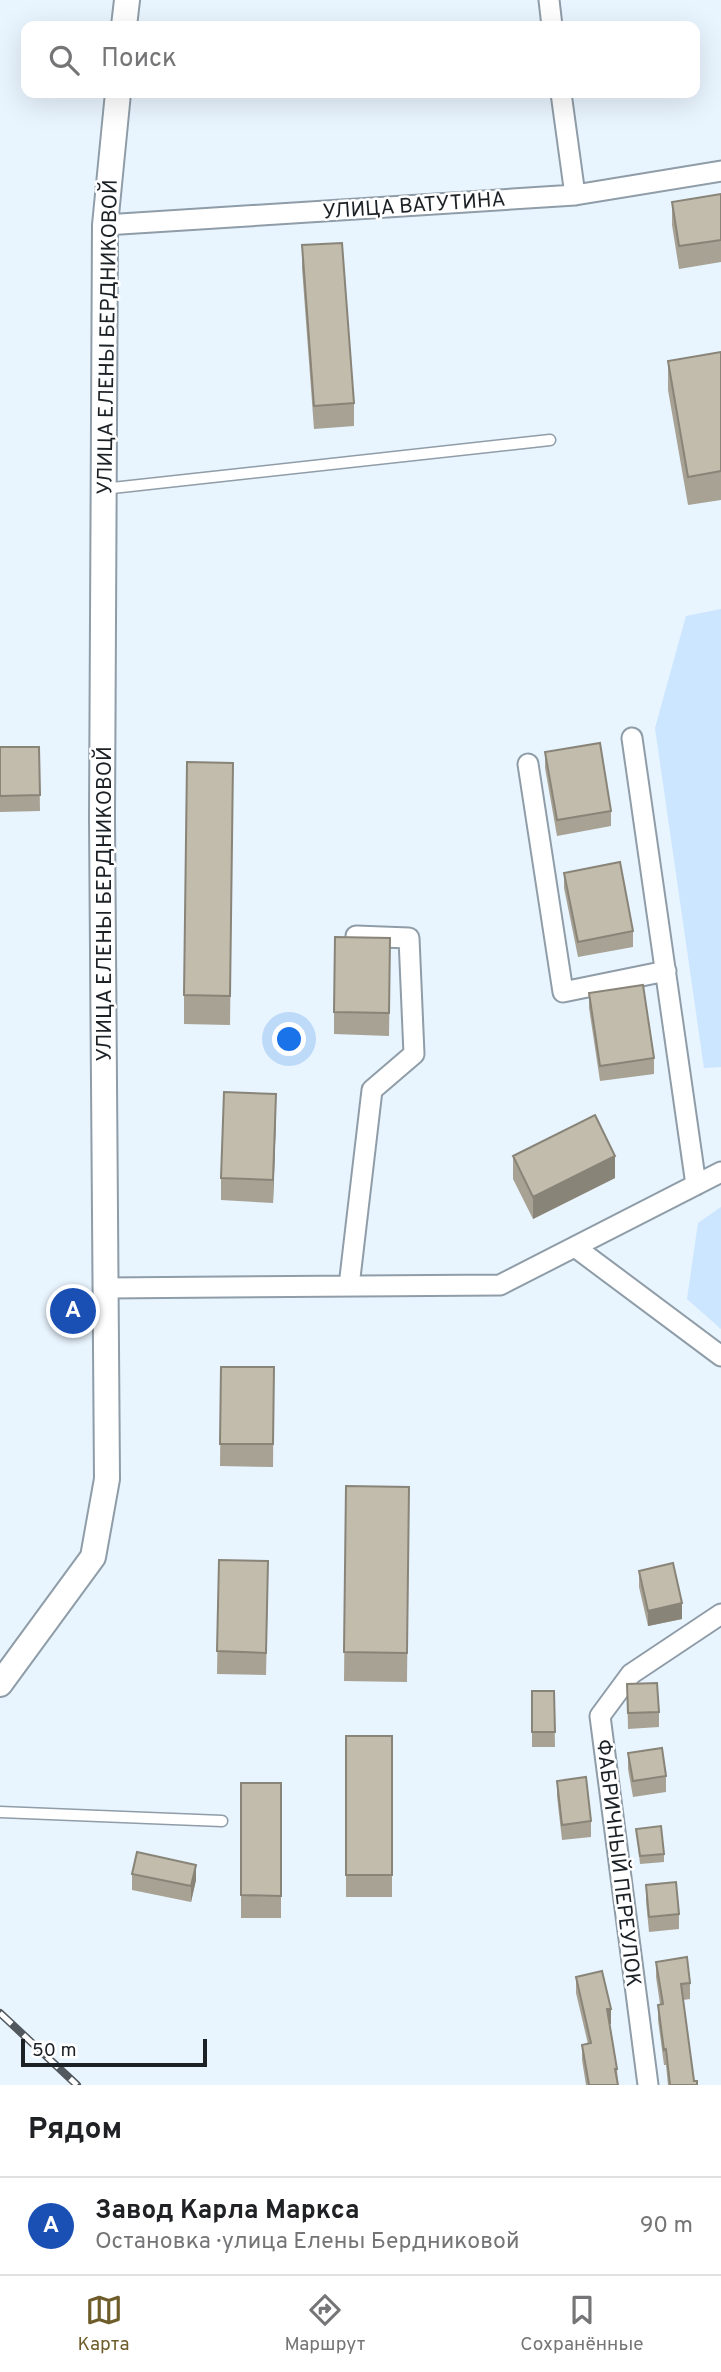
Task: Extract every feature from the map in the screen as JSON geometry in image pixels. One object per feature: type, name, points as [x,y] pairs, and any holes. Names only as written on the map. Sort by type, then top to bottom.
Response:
[{"type":"street","points":[[125,21],[127,0]]},
{"type":"street","points":[[549,0],[551,21]]},
{"type":"street","name":"УЛИЦА ЕЛЕНЫ БЕРДНИКОВОЙ","points":[[0,1684],[93,1557],[107,1479],[102,818],[105,225],[118,98]]},
{"type":"street","points":[[562,98],[575,195]]},
{"type":"street","name":"УЛИЦА ВАТУТИНА","points":[[105,225],[575,195],[721,171]]},
{"type":"street","points":[[632,738],[696,1185]]},
{"type":"street","points":[[528,764],[563,992],[666,971]]},
{"type":"street","points":[[349,1286],[372,1090],[414,1054],[409,938],[356,936]]},
{"type":"street","points":[[106,1288],[500,1284],[721,1172]]},
{"type":"street","points":[[575,1247],[721,1356]]},
{"type":"street","name":"ФАБРИЧНЫЙ ПЕРЕУЛОК","points":[[648,2085],[600,1716],[631,1674],[721,1614]]},
{"type":"lane","points":[[103,489],[550,440]]},
{"type":"lane","points":[[0,1812],[222,1821]]},
{"type":"shaded area","points":[[721,609],[721,1067],[704,1068],[655,728],[686,616]]},
{"type":"shaded area","points":[[721,1207],[721,1329],[687,1299],[698,1223]]},
{"type":"building","points":[[721,194],[721,240],[679,246],[672,202]]},
{"type":"building","points":[[342,243],[354,403],[314,406],[302,245]]},
{"type":"building","points":[[721,352],[721,471],[688,477],[668,361]]},
{"type":"building","points":[[600,743],[611,811],[557,820],[545,752]]},
{"type":"building","points":[[0,747],[39,747],[40,795],[0,796]]},
{"type":"building","points":[[187,762],[233,763],[230,996],[184,995]]},
{"type":"building","points":[[620,862],[633,931],[578,942],[564,873]]},
{"type":"building","points":[[335,937],[390,938],[389,1013],[334,1012]]},
{"type":"building","points":[[643,985],[654,1058],[600,1066],[589,993]]},
{"type":"building","points":[[224,1092],[276,1094],[273,1180],[221,1178]]},
{"type":"building","points":[[595,1115],[615,1156],[533,1197],[513,1156]]},
{"type":"building","points":[[221,1367],[274,1367],[273,1444],[220,1444]]},
{"type":"building","points":[[346,1486],[409,1487],[407,1653],[344,1652]]},
{"type":"building","points":[[219,1560],[268,1561],[266,1653],[217,1651]]},
{"type":"building","points":[[673,1563],[682,1603],[648,1611],[639,1571]]},
{"type":"building","points":[[657,1683],[659,1712],[628,1713],[627,1684]]},
{"type":"building","points":[[532,1691],[554,1691],[555,1732],[532,1732]]},
{"type":"building","points":[[346,1736],[392,1736],[392,1875],[346,1875]]},
{"type":"building","points":[[662,1748],[666,1776],[633,1781],[628,1753]]},
{"type":"building","points":[[586,1777],[591,1821],[562,1825],[557,1781]]},
{"type":"building","points":[[241,1783],[281,1783],[281,1896],[241,1895]]},
{"type":"building","points":[[661,1826],[664,1854],[640,1856],[636,1829]]},
{"type":"building","points":[[137,1852],[196,1865],[191,1886],[132,1874]]},
{"type":"building","points":[[676,1882],[679,1914],[649,1917],[646,1885]]},
{"type":"building","points":[[687,1957],[690,1983],[681,1984],[694,2081],[697,2081],[697,2085],[670,2085],[658,2005],[663,2004],[656,1962]]},
{"type":"building","points":[[602,1971],[611,2009],[607,2009],[618,2085],[589,2085],[582,2045],[591,2043],[576,1977]]},
{"type":"railway","points":[[0,2013],[77,2085]]},
{"type":"place","name":"Завод Карла Маркса","points":[[73,1311]]}]
